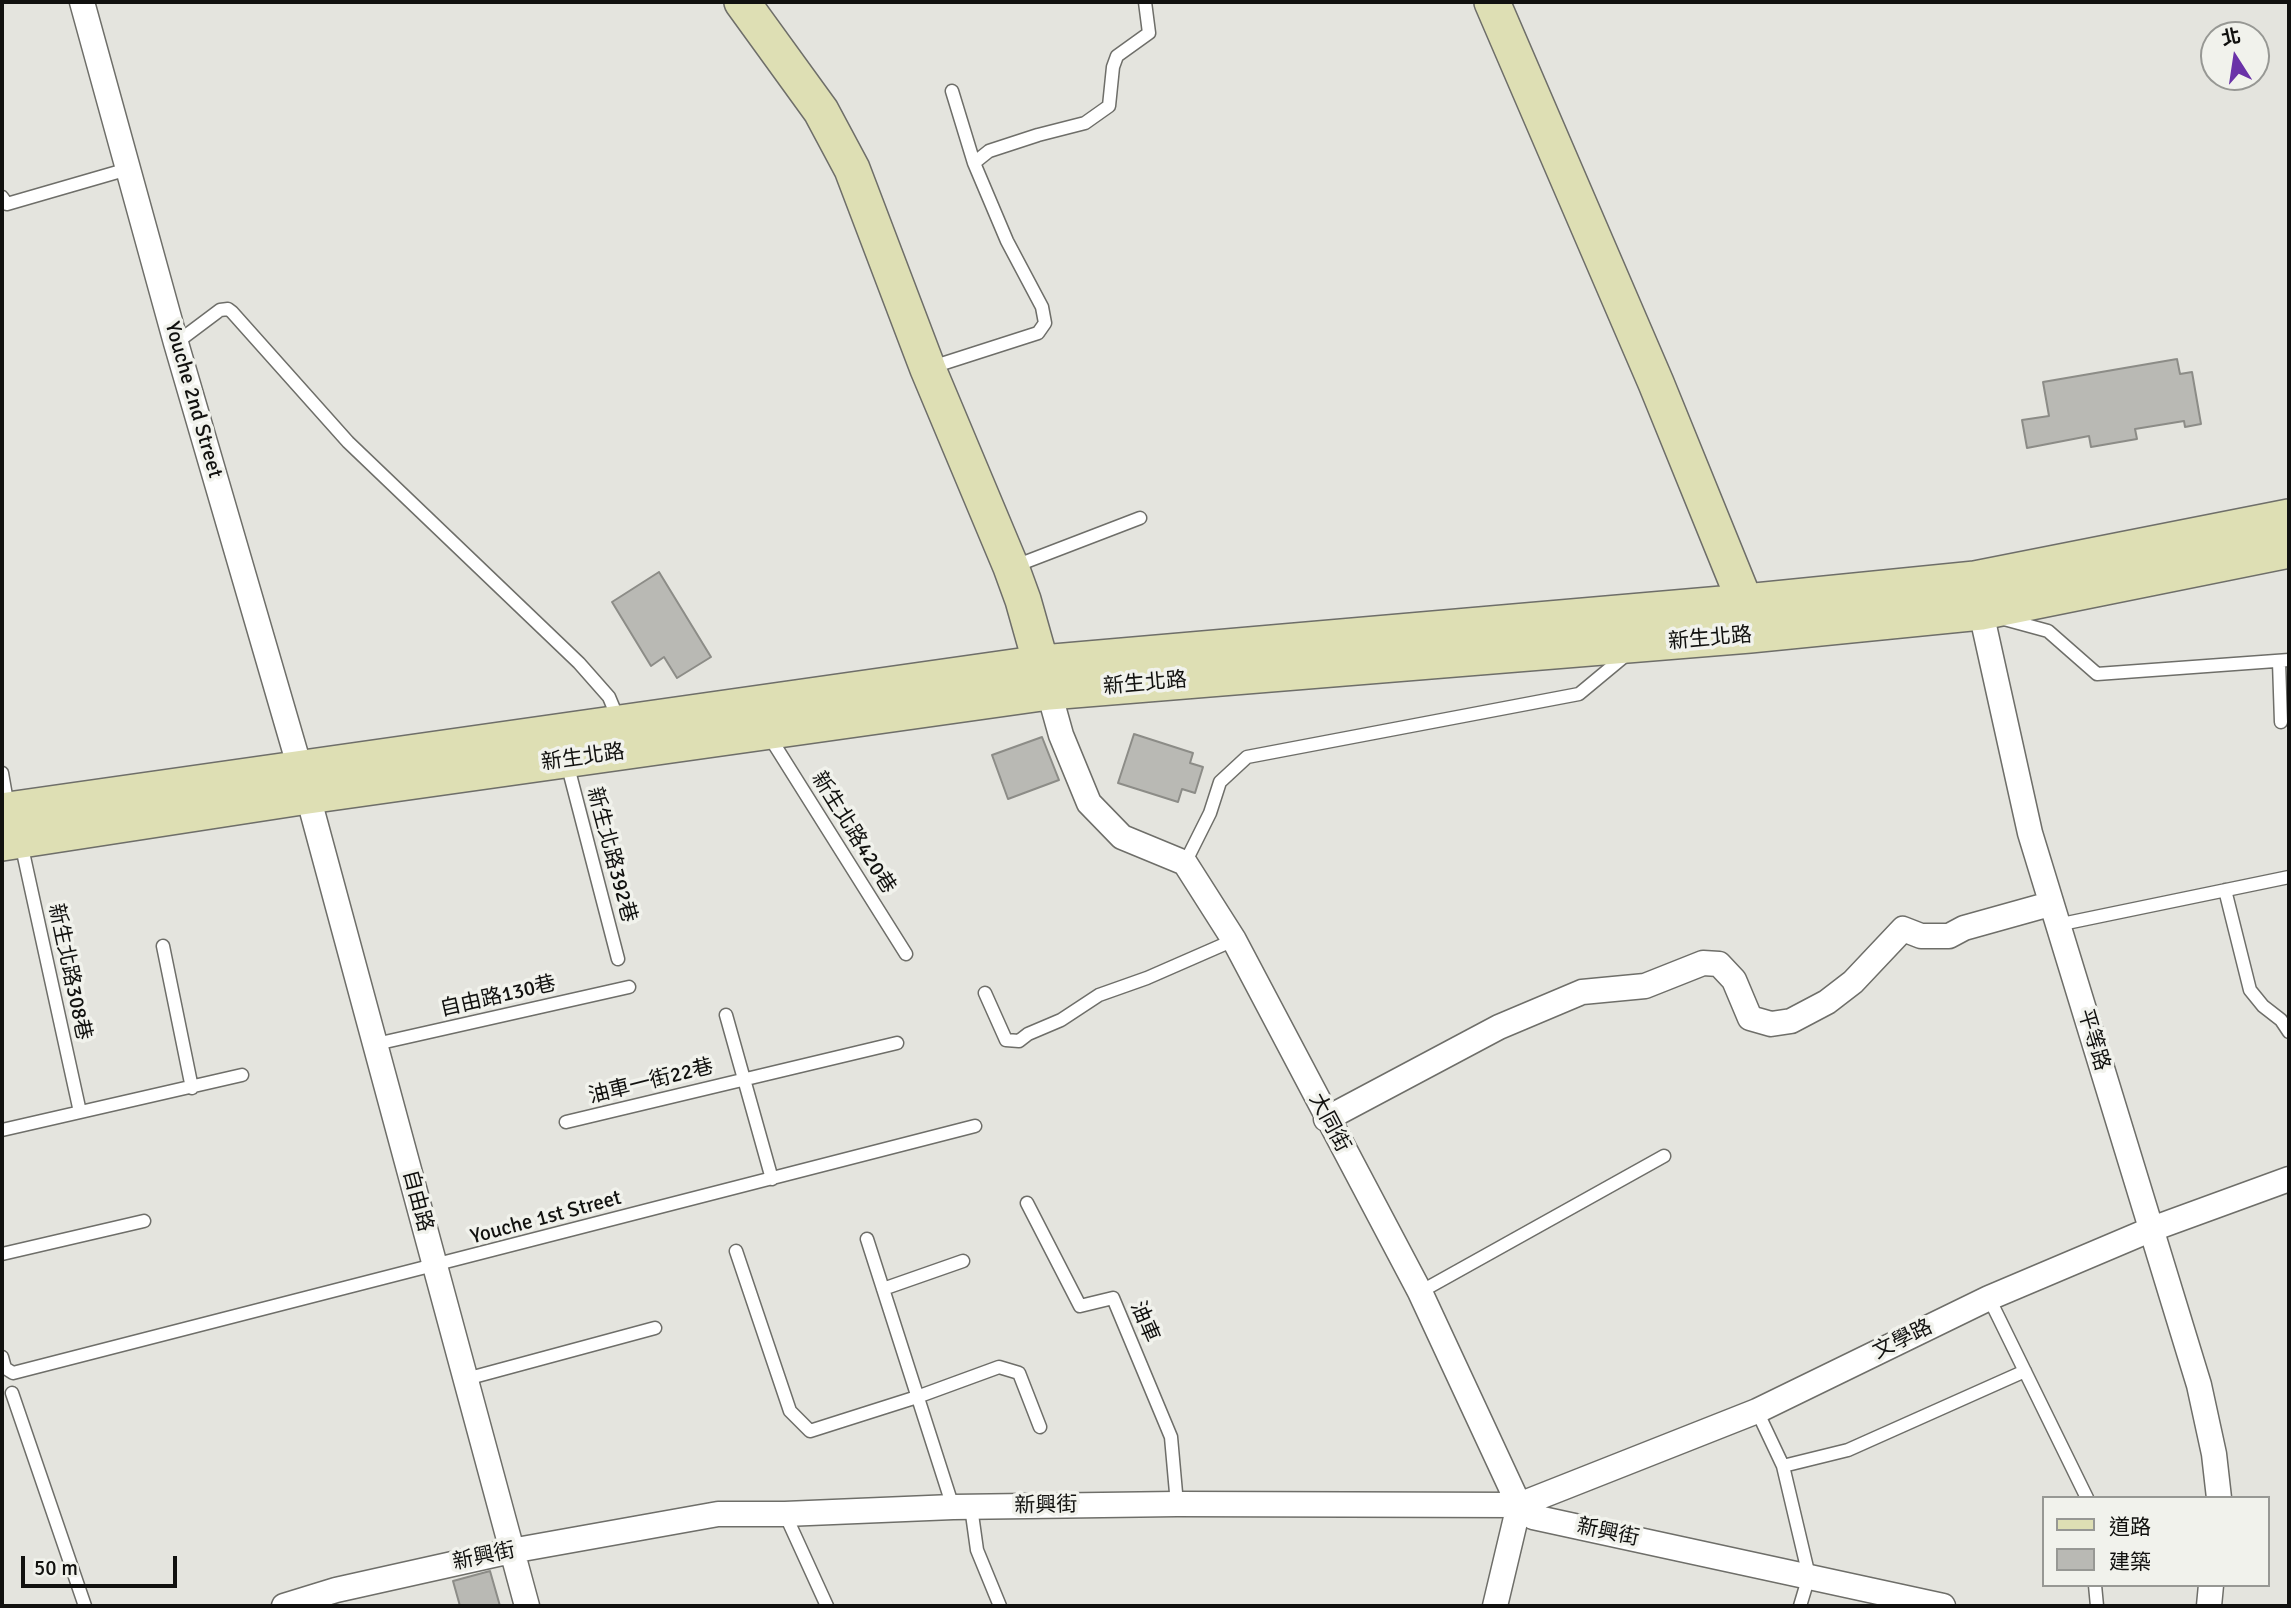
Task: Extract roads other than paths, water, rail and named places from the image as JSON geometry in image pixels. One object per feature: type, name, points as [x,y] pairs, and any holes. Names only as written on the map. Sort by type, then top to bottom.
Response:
[{"type":"main road","points":[[742,2],[821,111],[852,169],[928,369],[1011,567],[1045,677]]},
{"type":"main road","points":[[1492,2],[1656,383],[1745,602],[1750,635]]},
{"type":"main road","name":"新生北路","points":[[8,826],[1045,677],[1745,602],[1978,596],[2289,517]]},
{"type":"main road","name":"新生北路","points":[[304,782],[566,761],[622,737],[767,733],[1045,677],[1638,645],[1750,635],[1978,596],[2289,550]]},
{"type":"street","name":"Youche 2nd Street","points":[[82,2],[176,343],[304,782]]},
{"type":"street","name":"平等路","points":[[1978,596],[2031,833],[2199,1385],[2214,1454],[2219,1496]]},
{"type":"street","points":[[1045,677],[1061,735],[1089,803],[1122,837],[1185,863]]},
{"type":"street","name":"自由路","points":[[304,782],[527,1606]]},
{"type":"street","name":"大同街","points":[[1185,863],[1234,940],[1326,1119],[1420,1292],[1519,1505]]},
{"type":"street","points":[[1326,1119],[1499,1027],[1582,992],[1645,986],[1703,963],[1719,964],[1734,979],[1750,1018],[1771,1024],[1791,1021],[1827,1002],[1853,982],[1903,929],[1921,936],[1950,936],[1964,928],[2054,914]]},
{"type":"street","name":"文學路","points":[[1519,1505],[1757,1411],[1989,1298],[2152,1229],[2289,1179]]},
{"type":"street","name":"新興街","points":[[284,1606],[335,1590],[511,1551],[718,1514],[1177,1504],[1519,1505],[1533,1517],[1943,1606]]},
{"type":"street","points":[[1495,1606],[1519,1505]]},
{"type":"street","points":[[2208,1606],[2211,1587]]},
{"type":"lane","points":[[974,163],[989,151],[1085,123],[1109,106],[1113,67],[1117,56],[1149,33],[1145,2]]},
{"type":"lane","points":[[928,369],[1038,333],[1045,323],[1042,307],[1007,241],[974,163],[952,91]]},
{"type":"lane","points":[[2,197],[7,204],[128,169]]},
{"type":"lane","points":[[176,343],[220,310],[228,309],[232,312],[348,442],[579,663],[609,697],[622,737]]},
{"type":"lane","points":[[1011,567],[1140,518]]},
{"type":"lane","points":[[1978,596],[2048,631],[2097,674],[2284,661],[2281,722]]},
{"type":"lane","points":[[1185,863],[1210,813],[1220,782],[1247,758],[1579,694],[1638,645]]},
{"type":"lane","name":"新生北路420巷","points":[[767,733],[906,954]]},
{"type":"lane","name":"新生北路392巷","points":[[566,761],[618,959]]},
{"type":"lane","name":"新生北路308巷","points":[[2,773],[8,826],[80,1112]]},
{"type":"lane","points":[[2054,914],[2225,890],[2289,877]]},
{"type":"lane","points":[[2225,890],[2250,990],[2263,1006],[2281,1020],[2289,1032]]},
{"type":"lane","points":[[985,993],[1006,1040],[1019,1041],[1028,1034],[1061,1020],[1099,995],[1147,978],[1234,940]]},
{"type":"lane","points":[[163,946],[192,1088]]},
{"type":"lane","name":"自由路130巷","points":[[376,1044],[629,988]]},
{"type":"lane","name":"油車一街22巷","points":[[726,1015],[772,1179]]},
{"type":"lane","name":"油車一街22巷","points":[[566,1122],[897,1043]]},
{"type":"lane","points":[[2,1130],[242,1075]]},
{"type":"lane","name":"Youche 1st Street","points":[[3,1363],[13,1373],[435,1267],[975,1126]]},
{"type":"lane","points":[[1420,1292],[1664,1156]]},
{"type":"lane","name":"油車","points":[[1027,1203],[1080,1306],[1113,1298],[1171,1437],[1177,1504]]},
{"type":"lane","points":[[2,1255],[144,1221]]},
{"type":"lane","points":[[867,1239],[917,1397],[1000,1606]]},
{"type":"lane","points":[[736,1251],[790,1410],[810,1431],[917,1397],[999,1367],[1019,1373],[1040,1427]]},
{"type":"lane","points":[[883,1289],[963,1261]]},
{"type":"lane","points":[[1989,1298],[2086,1496]]},
{"type":"lane","points":[[466,1379],[655,1328]]},
{"type":"lane","points":[[1783,1466],[1848,1450],[2025,1371]]},
{"type":"lane","points":[[12,1393],[85,1606]]},
{"type":"lane","points":[[1757,1411],[1783,1466],[1809,1576],[1800,1606]]},
{"type":"lane","points":[[785,1514],[827,1606]]},
{"type":"lane","points":[[2095,1587],[2097,1606]]}]
